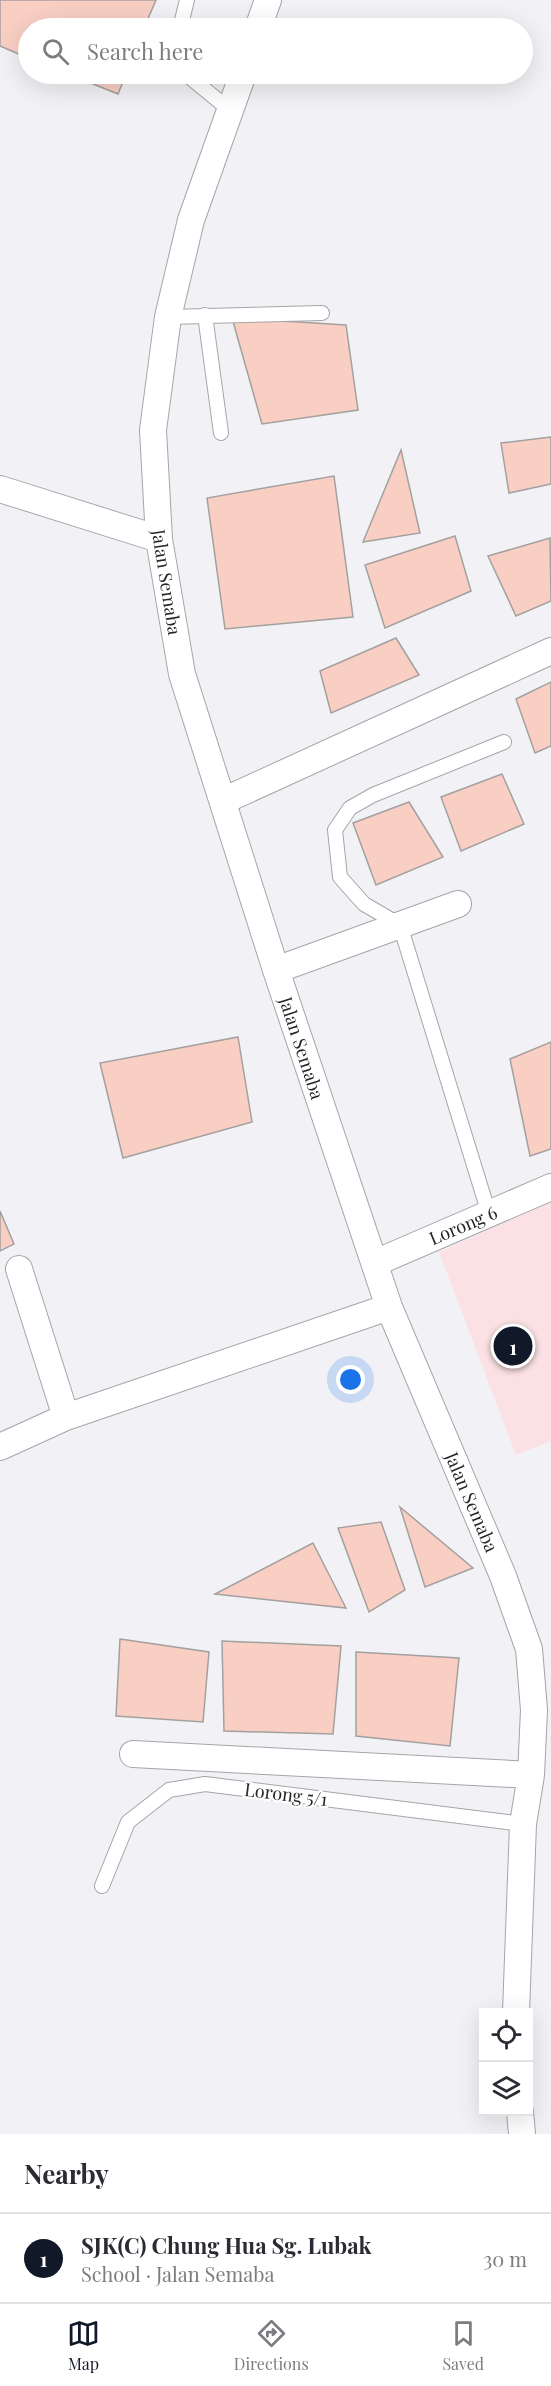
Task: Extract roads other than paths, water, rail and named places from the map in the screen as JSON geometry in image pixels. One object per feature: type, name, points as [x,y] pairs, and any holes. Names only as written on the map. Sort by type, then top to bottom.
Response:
[{"type":"street","points":[[262,18],[268,0]]},
{"type":"street","name":"Jalan Semaba","points":[[240,84],[191,220],[168,317],[153,430],[159,539],[182,674],[276,970],[389,1307],[503,1576],[529,1649],[534,1710],[541,1736],[531,1774],[523,1824],[516,2008]]},
{"type":"street","points":[[0,489],[159,539]]},
{"type":"street","points":[[223,801],[551,651]]},
{"type":"street","points":[[276,970],[458,904]]},
{"type":"street","name":"Lorong 6","points":[[375,1263],[551,1187]]},
{"type":"street","points":[[20,1269],[66,1417]]},
{"type":"street","points":[[0,1447],[66,1417],[389,1307]]},
{"type":"street","name":"Lorong 5/1","points":[[133,1754],[531,1774]]},
{"type":"street","points":[[520,2116],[522,2134]]},
{"type":"lane","points":[[182,18],[187,0]]},
{"type":"lane","points":[[198,84],[231,111]]},
{"type":"lane","points":[[168,317],[322,313]]},
{"type":"lane","points":[[205,315],[221,433]]},
{"type":"lane","points":[[489,1214],[400,925],[364,904],[340,877],[335,830],[350,808],[373,795],[504,742]]},
{"type":"lane","name":"Lorong 5/1","points":[[102,1886],[128,1822],[169,1790],[205,1784],[523,1824]]},
{"type":"place","name":"SJK(C) Chung Hua Sg. Lubak","points":[[513,1346]]}]
